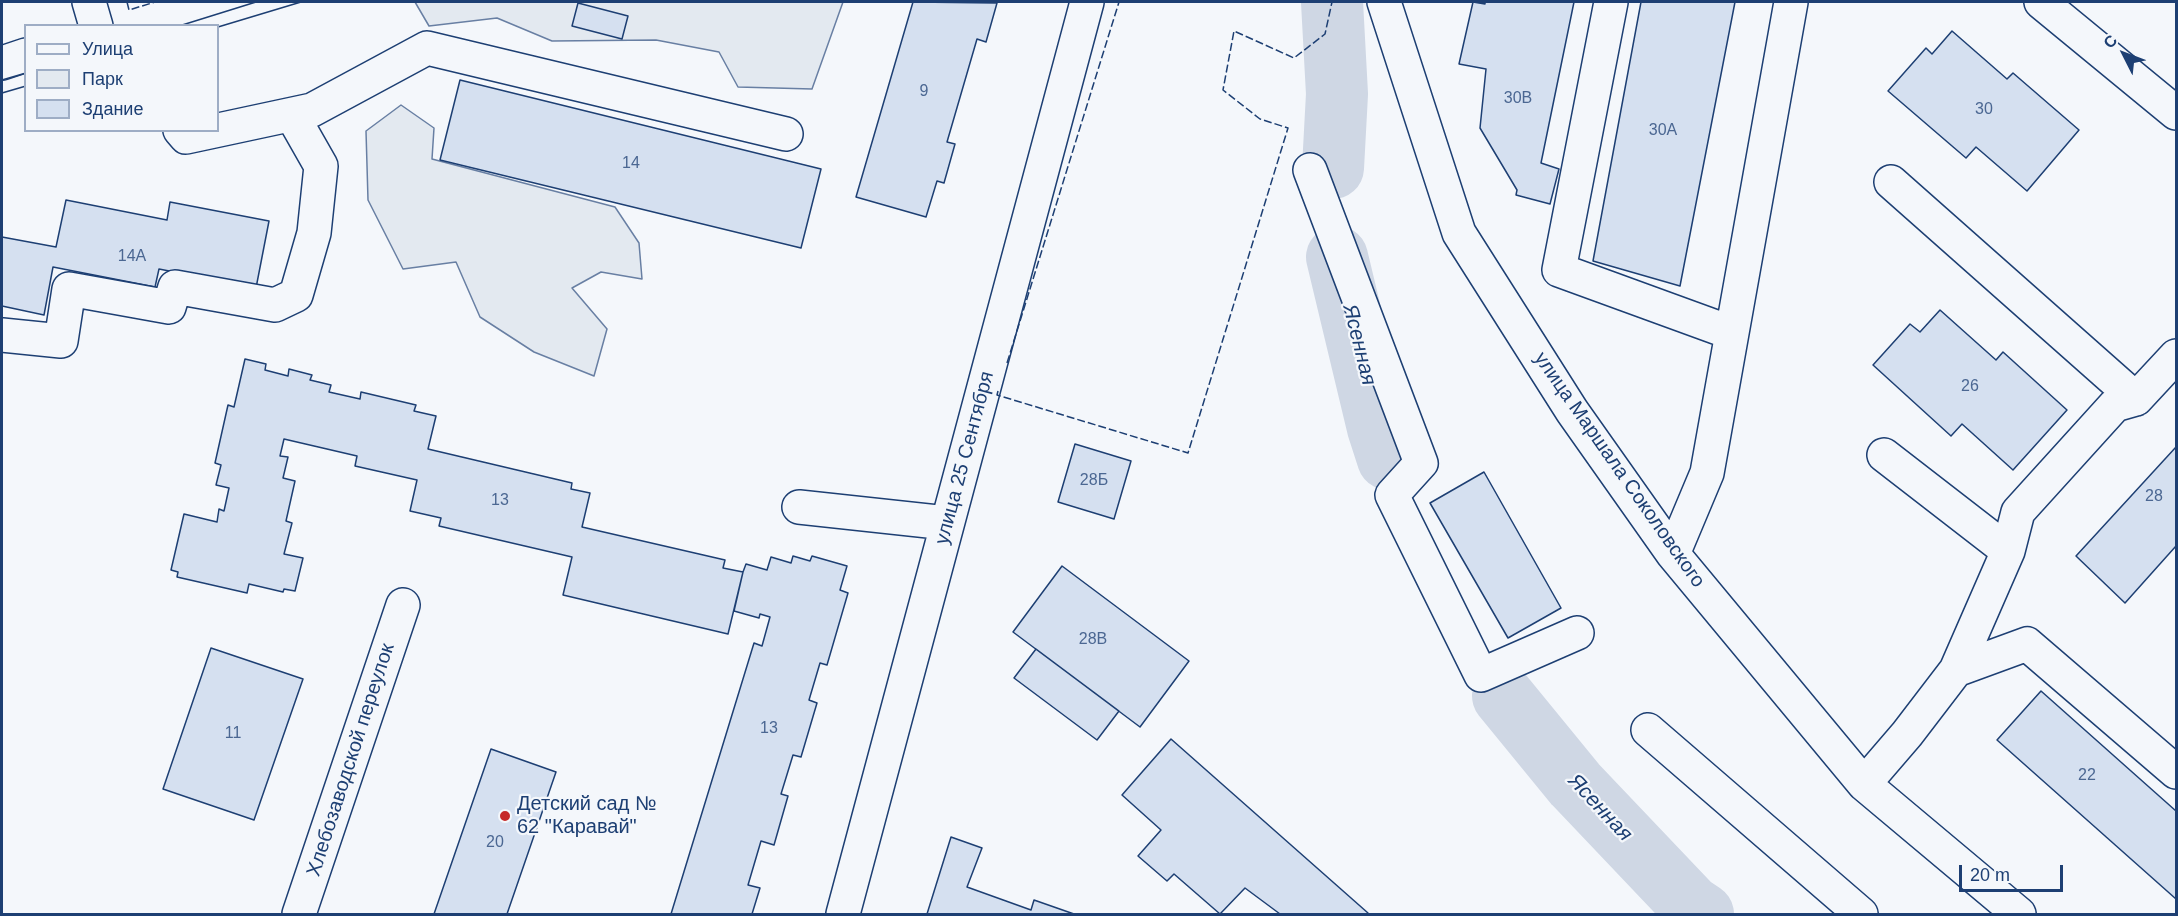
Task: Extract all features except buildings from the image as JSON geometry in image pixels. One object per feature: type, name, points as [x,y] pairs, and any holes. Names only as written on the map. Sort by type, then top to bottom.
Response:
[{"type":"street","name":"улица 25 Сентября","points":[[843,915],[1087,2]]},
{"type":"street","name":"улица Маршала Соколовского","points":[[1384,2],[1459,233],[1572,411],[1673,554],[1864,784],[2019,915]]},
{"type":"street","points":[[1611,2],[1559,270],[1732,333]]},
{"type":"street","points":[[1673,554],[1707,473],[1791,2]]},
{"type":"street","points":[[2041,2],[2176,113]]},
{"type":"street","points":[[219,130],[312,110],[427,48],[786,135]]},
{"type":"street","points":[[2,63],[24,56]]},
{"type":"street","points":[[2,335],[61,341],[69,289],[169,307],[175,287],[275,305],[296,295],[314,233],[321,166],[292,115]]},
{"type":"street","points":[[182,132],[186,137],[210,132]]},
{"type":"street","points":[[1310,170],[1421,463],[1392,495],[1481,675],[1577,633]]},
{"type":"street","points":[[1891,182],[2136,399]]},
{"type":"street","points":[[1864,784],[1907,734],[1956,670],[2008,552],[2018,512],[2115,405],[2136,399],[2176,356]]},
{"type":"street","points":[[1884,455],[2008,552]]},
{"type":"street","points":[[799,507],[947,523]]},
{"type":"street","name":"Хлебозаводской переулок","points":[[299,915],[403,605]]},
{"type":"street","points":[[1956,670],[2027,644],[2176,772]]},
{"type":"street","points":[[1648,730],[1861,915]]},
{"type":"green space","points":[[415,2],[843,2],[812,89],[738,87],[719,52],[656,40],[552,41],[497,18],[429,26]]},
{"type":"green space","points":[[401,105],[434,128],[432,159],[615,207],[639,243],[642,279],[601,272],[572,288],[607,329],[594,376],[534,352],[480,317],[456,262],[403,269],[368,200],[366,131]]},
{"type":"waterway","name":"Ясенная","points":[[1332,2],[1337,94],[1333,168]]},
{"type":"waterway","name":"Ясенная","points":[[1337,257],[1378,428],[1388,459]]},
{"type":"waterway","name":"Ясенная","points":[[1503,696],[1575,784],[1691,906],[1703,914]]},
{"type":"tram line","points":[[185,24],[256,2]]},
{"type":"tram line","points":[[219,27],[301,2]]},
{"type":"tram line","points":[[2,80],[24,74]]},
{"type":"tram line","points":[[2,93],[24,87]]},
{"type":"fence","points":[[127,2],[129,10],[155,2]]},
{"type":"fence","points":[[1007,363],[1119,2]]},
{"type":"fence","points":[[998,391],[997,395],[1188,453],[1288,128],[1260,119],[1223,90],[1234,31],[1294,58],[1325,34],[1332,2]]},
{"type":"place","name":"Детский сад № 62 \"Каравай\"","points":[[505,816]]}]
